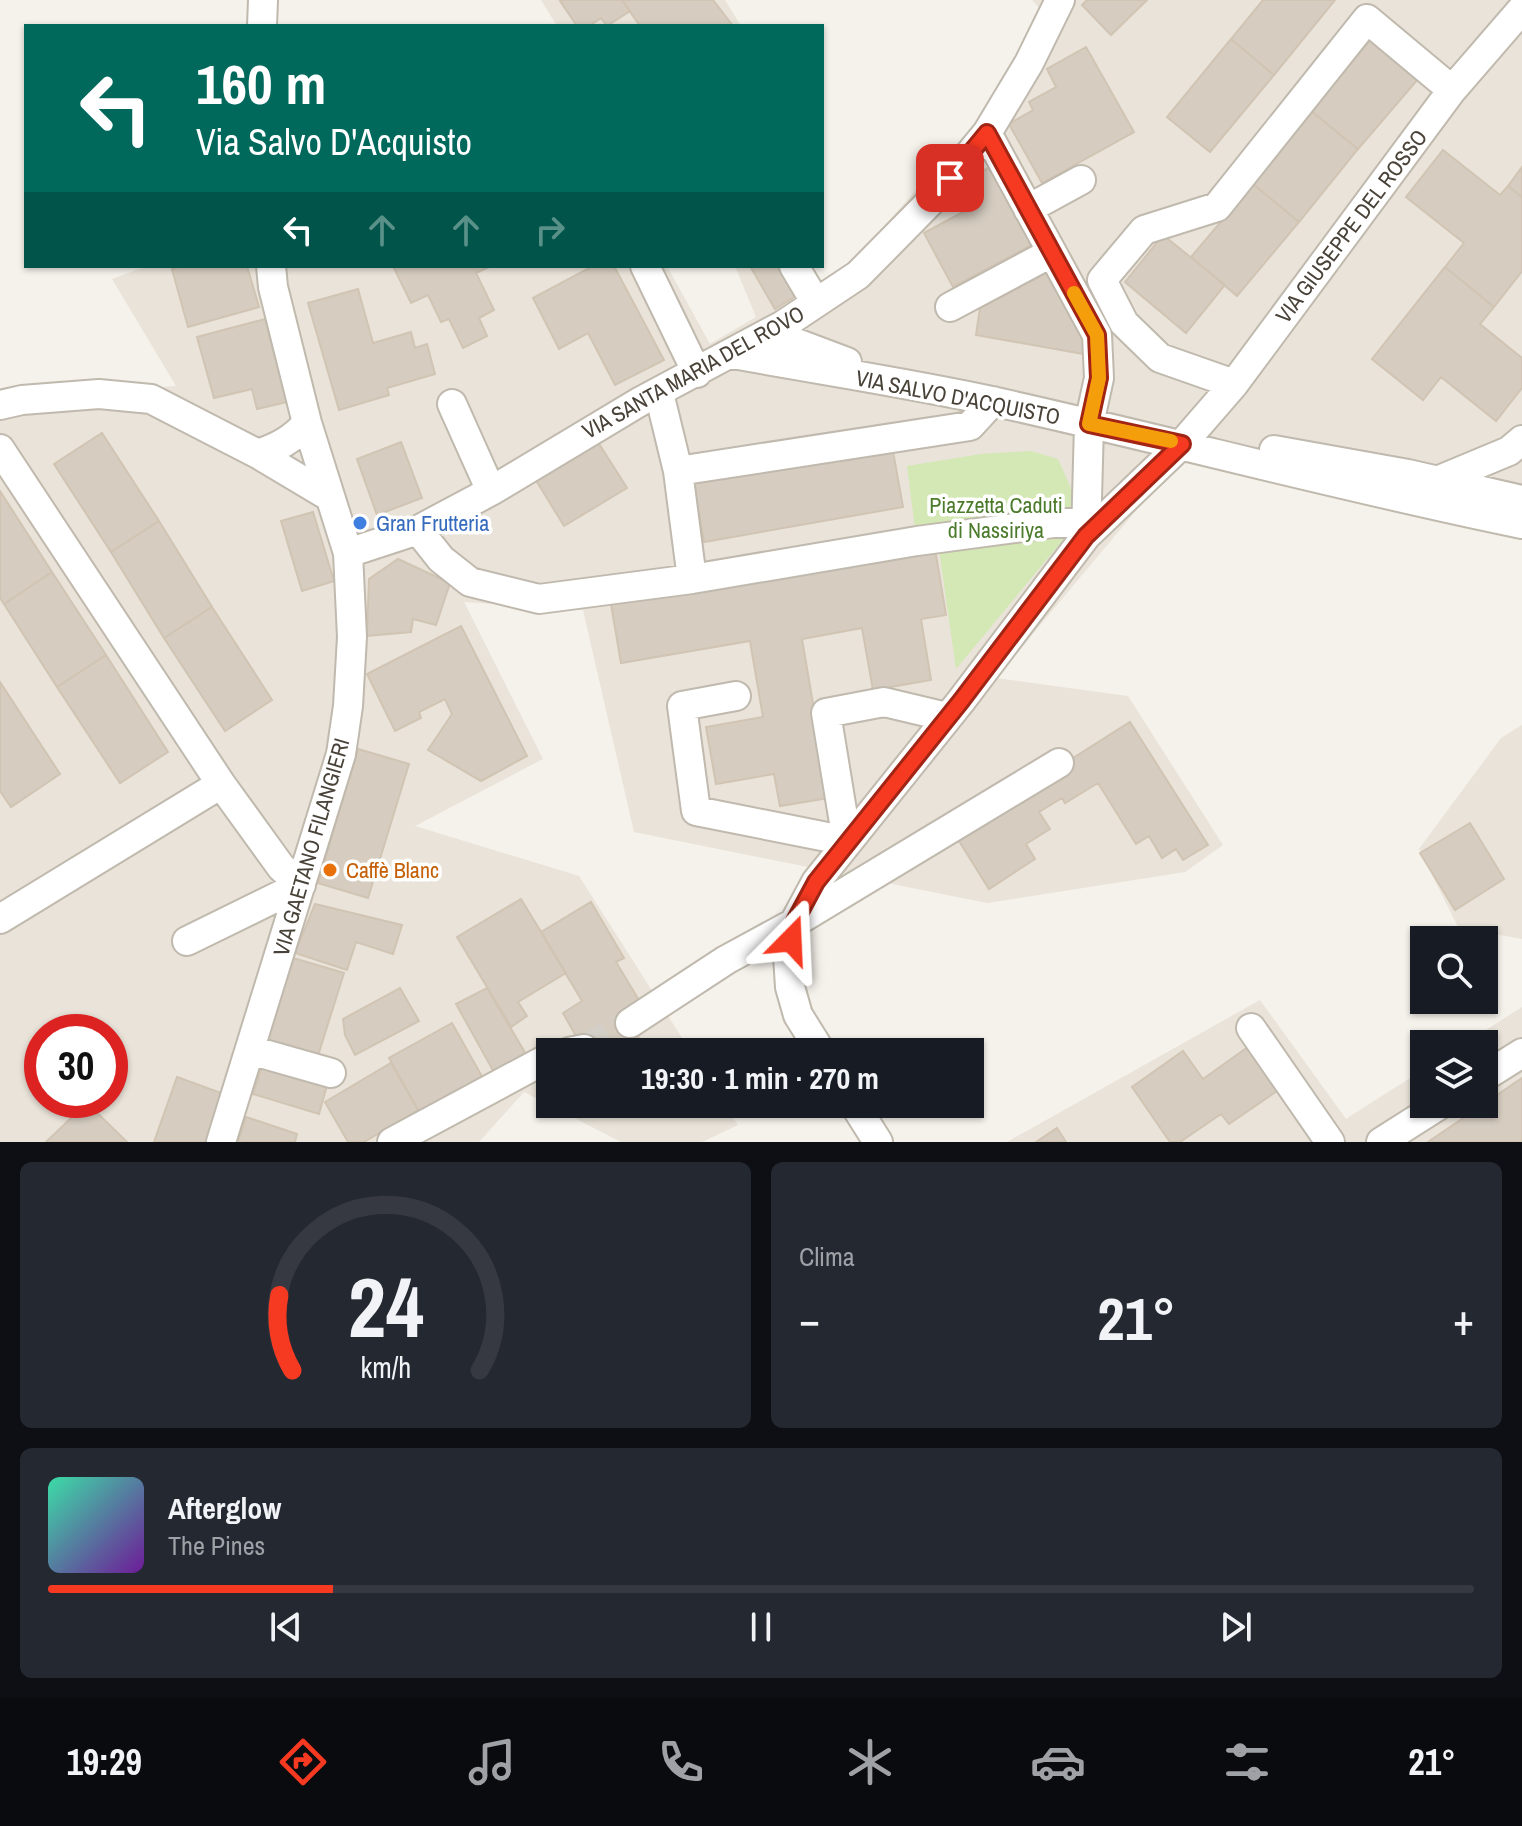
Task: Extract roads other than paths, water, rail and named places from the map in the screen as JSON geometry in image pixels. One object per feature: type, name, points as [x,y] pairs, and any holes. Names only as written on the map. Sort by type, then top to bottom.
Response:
[{"type":"street","points":[[262,24],[263,0]]},
{"type":"street","name":"VIA SANTA MARIA DEL ROVO","points":[[348,553],[418,530],[491,491],[576,438],[770,333],[858,275],[932,200],[987,133],[1029,63],[1060,0]]},
{"type":"street","name":"VIA GIUSEPPE DEL ROSSO","points":[[794,923],[816,882],[1086,536],[1182,444],[1234,384],[1452,90],[1522,9]]},
{"type":"street","points":[[1234,384],[1160,358],[1124,323],[1102,280],[1144,230],[1217,207],[1367,19],[1452,90]]},
{"type":"street","points":[[987,133],[1097,335],[1099,378],[1089,424],[1086,536]]},
{"type":"street","points":[[1028,209],[1081,180]]},
{"type":"street","points":[[950,307],[1051,253]]},
{"type":"street","name":"VIA GAETANO FILANGIERI","points":[[221,1142],[341,754],[352,637],[348,553],[307,423],[271,268]]},
{"type":"street","points":[[646,268],[697,373]]},
{"type":"street","points":[[795,268],[816,303]]},
{"type":"street","points":[[770,333],[915,387]]},
{"type":"street","name":"VIA SALVO D'ACQUISTO","points":[[733,354],[993,401],[1182,444],[1239,461],[1522,524]]},
{"type":"street","points":[[659,393],[678,471],[692,579]]},
{"type":"street","points":[[0,405],[22,400],[99,394],[151,399],[258,454],[330,497]]},
{"type":"street","points":[[678,471],[970,426],[993,401]]},
{"type":"street","points":[[452,404],[491,491]]},
{"type":"street","points":[[258,454],[295,437],[307,423]]},
{"type":"street","points":[[1437,481],[1509,451],[1522,440]]},
{"type":"street","name":"VIA SALVO D'ACQUISTO","points":[[1182,444],[1242,444],[1522,500]]},
{"type":"street","points":[[0,449],[221,784],[281,867],[301,885],[187,941]]},
{"type":"street","points":[[418,530],[441,559],[470,582],[539,599],[692,579],[917,541],[1053,523],[1072,523],[1086,536]]},
{"type":"street","points":[[736,696],[682,706],[696,811],[847,841],[826,713],[884,702],[947,717]]},
{"type":"street","points":[[630,1023],[726,960],[794,923],[1059,763]]},
{"type":"street","points":[[0,919],[221,784]]},
{"type":"street","points":[[794,923],[788,956],[790,987],[798,1015],[812,1038]]},
{"type":"street","points":[[1251,1028],[1330,1142]]},
{"type":"street","points":[[250,1050],[331,1073]]},
{"type":"street","points":[[1498,1068],[1522,1053]]},
{"type":"street","points":[[392,1142],[536,1065]]},
{"type":"street","points":[[863,1118],[878,1142]]},
{"type":"street","points":[[1381,1142],[1419,1118]]},
{"type":"tunnel","points":[[603,1038],[630,1023]]},
{"type":"place","name":"Gran Frutteria","points":[[360,523]]},
{"type":"place","name":"Caffè Blanc","points":[[330,870]]},
{"type":"park label","name":"Piazzetta Caduti di Nassiriya","points":[[996,518]]}]
